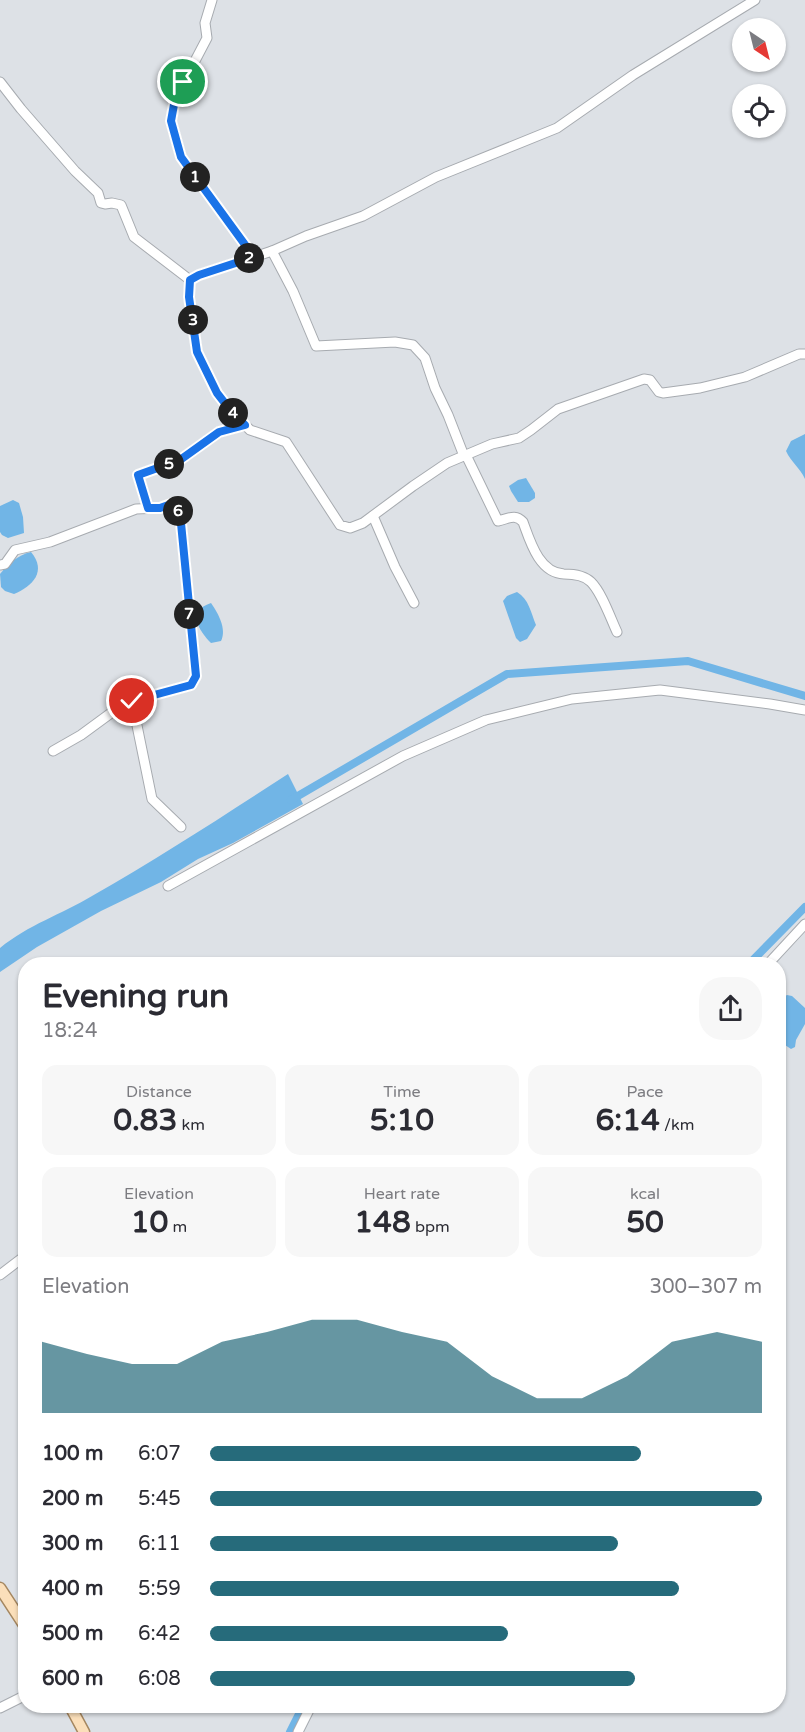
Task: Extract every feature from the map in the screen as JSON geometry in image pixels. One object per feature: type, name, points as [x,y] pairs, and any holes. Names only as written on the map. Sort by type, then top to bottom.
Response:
[{"type":"main road","points":[[0,1588],[18,1616]]},
{"type":"main road","points":[[74,1713],[84,1732]]},
{"type":"street","points":[[212,0],[205,23],[207,38],[175,99],[171,121],[181,157],[254,257]]},
{"type":"street","points":[[190,280],[363,216],[436,177],[557,128],[633,75],[755,0]]},
{"type":"street","points":[[0,82],[75,171],[98,193],[102,203],[121,205],[134,237],[190,280]]},
{"type":"street","points":[[272,251],[293,291],[316,346],[396,342],[413,345],[425,358],[435,388],[465,455],[498,521],[512,516],[519,517],[542,563],[562,574],[574,573],[590,581],[617,632]]},
{"type":"street","points":[[190,280],[189,297],[197,352],[217,393],[250,430],[286,442],[340,525],[350,528],[363,524],[413,486],[447,464],[492,444],[519,438],[558,409],[644,379],[650,380],[659,392],[663,393],[700,388],[745,377],[799,354],[805,354]]},
{"type":"street","points":[[148,508],[138,475],[180,460],[219,432],[245,425]]},
{"type":"street","points":[[0,565],[4,564],[15,550],[50,542],[136,509],[160,508],[174,503],[180,513],[196,676],[191,685],[132,701],[53,751]]},
{"type":"street","points":[[373,516],[395,567],[414,603]]},
{"type":"street","points":[[168,886],[403,756],[486,720],[572,699],[660,690],[805,710]]},
{"type":"street","points":[[132,701],[152,799],[181,827]]},
{"type":"street","points":[[774,957],[805,924]]},
{"type":"street","points":[[0,1275],[18,1261]]},
{"type":"street","points":[[0,1708],[18,1699]]},
{"type":"street","points":[[298,1732],[308,1713]]},
{"type":"water","points":[[805,434],[805,479],[786,451],[791,441]]},
{"type":"water","points":[[526,478],[535,493],[535,498],[529,502],[518,502],[509,486]]},
{"type":"water","points":[[13,500],[19,503],[24,533],[8,538],[0,532],[0,506]]},
{"type":"water","points":[[31,552],[38,565],[36,577],[21,591],[14,594],[5,591],[1,587],[0,574],[14,560]]},
{"type":"water","points":[[517,592],[527,602],[536,625],[527,639],[520,642],[516,638],[503,601],[507,596]]},
{"type":"water","points":[[211,603],[219,616],[223,636],[221,641],[211,643],[202,633],[197,616],[203,607]]},
{"type":"water","points":[[288,774],[303,804],[233,843],[198,859],[161,882],[101,911],[22,957],[18,957],[18,960],[0,972],[0,948],[11,940],[191,837]]},
{"type":"water","points":[[786,996],[792,996],[805,1008],[805,1024],[796,1040],[795,1047],[791,1049],[786,1046]]},
{"type":"waterway","points":[[291,800],[507,674],[688,661],[805,696]]},
{"type":"waterway","points":[[756,957],[805,907]]},
{"type":"waterway","points":[[290,1732],[300,1713]]},
{"type":"route","points":[[132,701],[191,685],[196,676],[180,513],[174,503],[160,508],[148,508],[138,475],[180,460],[219,432],[245,425],[217,393],[197,352],[189,297],[190,280],[254,257],[181,157],[171,121],[175,99],[183,82]]}]
